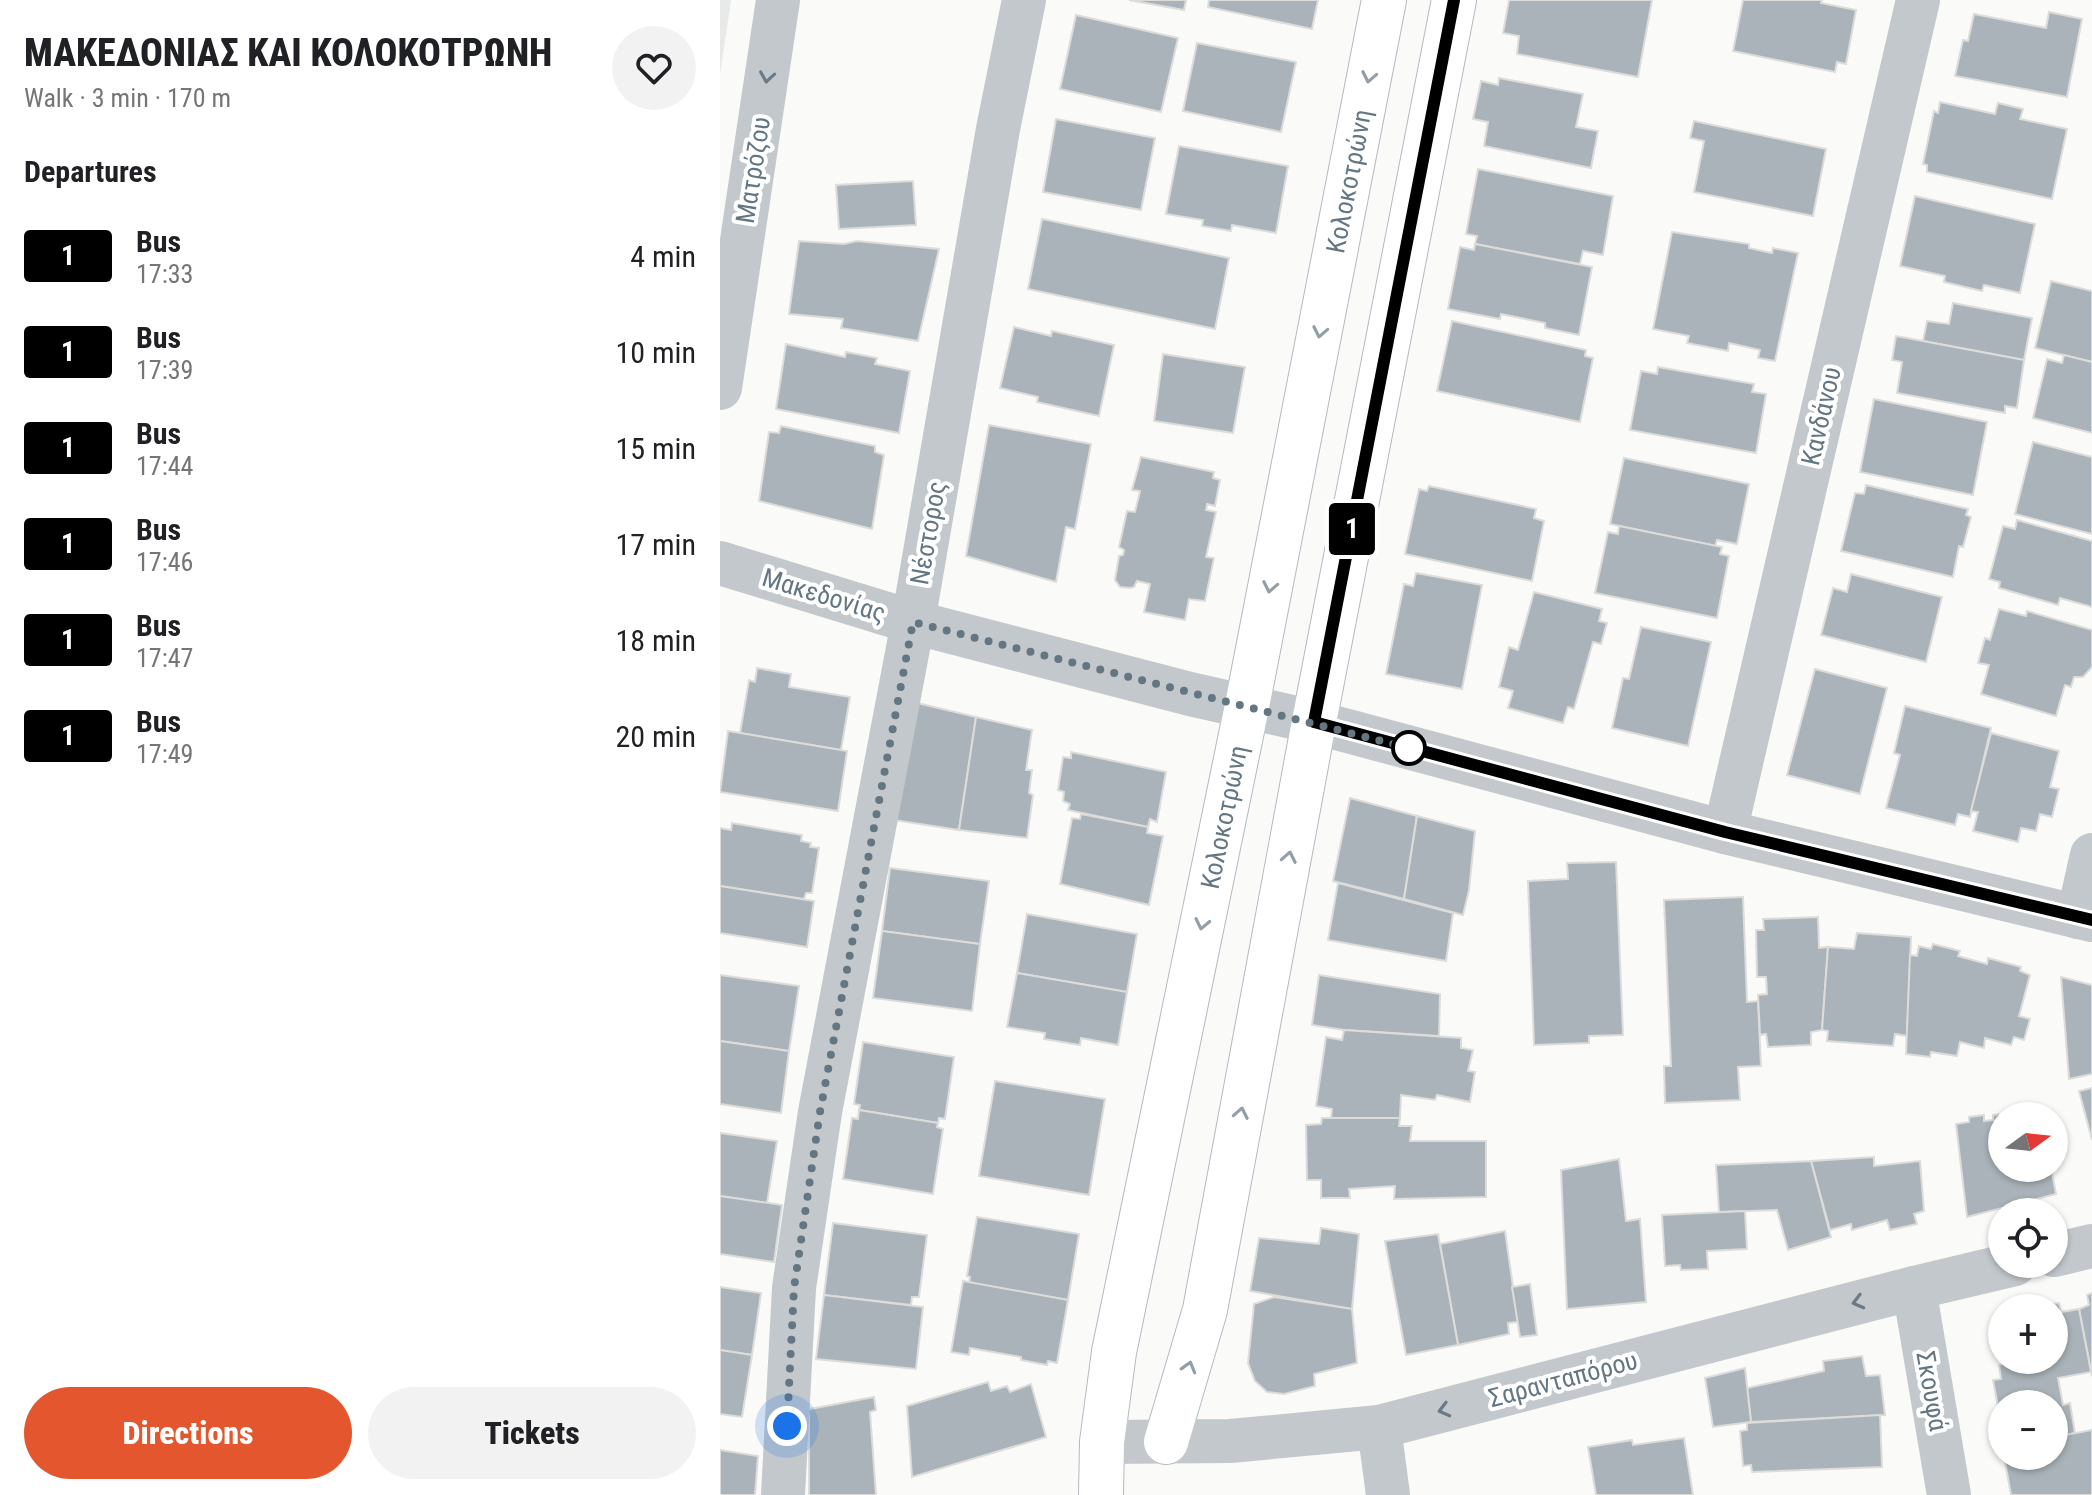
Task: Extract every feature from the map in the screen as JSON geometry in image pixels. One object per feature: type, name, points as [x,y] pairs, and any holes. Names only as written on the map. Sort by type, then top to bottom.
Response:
[{"type":"street","name":"Ματρόζου","points":[[720,388],[778,0]]},
{"type":"street","name":"Νέστορος","points":[[783,1495],[794,1288],[820,1112],[913,622],[995,145],[1024,0]]},
{"type":"street","name":"Κολοκοτρώνη","points":[[1101,1495],[1102,1442],[1114,1352],[1247,706],[1384,0]]},
{"type":"street","points":[[1166,1442],[1205,1310],[1314,722],[1454,0]]},
{"type":"street","name":"Κανδάνου","points":[[1725,832],[1918,0]]},
{"type":"street","name":"Μακεδονίας","points":[[720,563],[913,622],[1314,722],[1725,832],[2085,918]]},
{"type":"street","points":[[2085,918],[2092,855]]},
{"type":"street","points":[[2068,1252],[2092,1246]]},
{"type":"street","name":"Σαρανταπόρου","points":[[1102,1442],[1230,1441],[1379,1427],[1988,1270]]},
{"type":"street","name":"Σκουφά","points":[[1914,1288],[1949,1495]]},
{"type":"street","points":[[1379,1427],[1388,1495]]},
{"type":"shaded area","points":[[720,0],[731,0],[720,75]]},
{"type":"building","points":[[1129,0],[1186,0],[1184,10]]},
{"type":"building","points":[[1209,0],[1318,0],[1312,29],[1208,7]]},
{"type":"building","points":[[1509,0],[1652,0],[1638,77],[1517,54],[1519,36],[1503,33]]},
{"type":"building","points":[[1743,0],[1822,0],[1821,3],[1856,10],[1846,64],[1837,62],[1835,72],[1733,51]]},
{"type":"building","points":[[2049,12],[2082,19],[2067,97],[1955,76],[1963,40],[1968,41],[1974,14],[2046,28]]},
{"type":"building","points":[[1076,15],[1178,38],[1161,112],[1060,89]]},
{"type":"building","points":[[1197,43],[1296,62],[1281,132],[1183,111]]},
{"type":"building","points":[[1499,78],[1583,94],[1576,127],[1598,131],[1591,168],[1484,146],[1488,122],[1473,119],[1481,81],[1498,85]]},
{"type":"building","points":[[1940,102],[1995,114],[1998,103],[2023,109],[2020,119],[2067,129],[2052,199],[1927,172],[1927,165],[1923,164],[1934,111],[1938,113]]},
{"type":"building","points":[[1056,119],[1155,138],[1141,210],[1043,192]]},
{"type":"building","points":[[1694,121],[1826,149],[1813,216],[1694,192],[1704,141],[1690,138]]},
{"type":"building","points":[[1179,146],[1288,166],[1276,233],[1232,225],[1231,231],[1202,226],[1203,220],[1166,214]]},
{"type":"building","points":[[1478,169],[1613,196],[1603,255],[1583,251],[1580,264],[1475,244],[1477,236],[1466,234]]},
{"type":"building","points":[[913,181],[916,225],[839,229],[836,185]]},
{"type":"building","points":[[1915,196],[2035,224],[2020,293],[1984,285],[1982,291],[1944,282],[1945,276],[1900,266]]},
{"type":"building","points":[[1042,219],[1229,258],[1215,329],[1028,289]]},
{"type":"building","points":[[1672,232],[1749,244],[1749,248],[1772,253],[1773,248],[1798,253],[1775,361],[1758,358],[1760,350],[1729,343],[1728,351],[1687,343],[1689,336],[1653,329]]},
{"type":"building","points":[[799,241],[844,244],[857,241],[939,249],[918,341],[841,328],[843,319],[789,314]]},
{"type":"building","points":[[1475,244],[1592,267],[1579,335],[1545,328],[1545,323],[1501,314],[1500,319],[1448,309],[1460,247],[1474,250]]},
{"type":"building","points":[[2051,281],[2092,291],[2092,362],[2035,348]]},
{"type":"building","points":[[1953,303],[2032,318],[2024,360],[1923,341],[1927,321],[1949,324]]},
{"type":"building","points":[[1452,321],[1586,350],[1585,356],[1593,358],[1580,422],[1437,391]]},
{"type":"building","points":[[1014,327],[1051,336],[1052,331],[1114,345],[1099,416],[1037,402],[1038,397],[1000,388]]},
{"type":"building","points":[[1896,336],[2024,360],[2017,408],[2005,406],[2005,413],[1897,393],[1902,362],[1892,360]]},
{"type":"building","points":[[786,344],[845,357],[846,352],[877,358],[875,364],[910,371],[899,433],[776,409]]},
{"type":"building","points":[[1163,354],[1245,367],[1233,433],[1154,421]]},
{"type":"building","points":[[2064,355],[2092,362],[2092,433],[2033,418],[2047,359],[2062,363]]},
{"type":"building","points":[[1658,367],[1754,384],[1752,392],[1766,394],[1756,453],[1630,430],[1641,371],[1657,374]]},
{"type":"building","points":[[1874,399],[1987,422],[1973,495],[1860,472]]},
{"type":"building","points":[[989,425],[1091,444],[1075,529],[1066,527],[1056,582],[966,556]]},
{"type":"building","points":[[781,426],[875,446],[875,452],[884,455],[872,529],[759,501],[769,432],[779,433]]},
{"type":"building","points":[[2033,442],[2092,457],[2092,534],[2015,514]]},
{"type":"building","points":[[1141,457],[1214,472],[1213,478],[1220,480],[1215,506],[1207,504],[1206,510],[1216,512],[1206,557],[1214,558],[1205,601],[1189,599],[1185,620],[1144,612],[1150,584],[1137,581],[1134,587],[1120,587],[1115,580],[1119,556],[1123,555],[1124,550],[1119,547],[1127,511],[1135,512],[1140,491],[1132,490]]},
{"type":"building","points":[[1624,458],[1749,484],[1737,544],[1717,540],[1715,546],[1610,524]]},
{"type":"building","points":[[1866,485],[1968,509],[1966,515],[1971,517],[1963,547],[1959,546],[1953,577],[1841,551],[1855,493],[1864,494]]},
{"type":"building","points":[[1429,486],[1536,509],[1534,518],[1544,521],[1532,581],[1405,554],[1419,489],[1427,491]]},
{"type":"building","points":[[2017,520],[2092,541],[2092,607],[2060,598],[2058,605],[1999,588],[2000,582],[1989,579],[2003,526],[2015,529]]},
{"type":"building","points":[[1619,526],[1722,547],[1720,554],[1729,556],[1717,618],[1595,593],[1608,532],[1618,534]]},
{"type":"building","points":[[1416,573],[1482,585],[1462,689],[1386,674],[1404,584],[1413,586]]},
{"type":"building","points":[[1851,574],[1942,597],[1926,662],[1821,635],[1833,588],[1847,592]]},
{"type":"building","points":[[1534,592],[1602,609],[1599,621],[1607,623],[1601,644],[1593,642],[1574,709],[1568,707],[1563,723],[1508,708],[1513,691],[1499,687],[1509,647],[1518,650]]},
{"type":"building","points":[[1999,609],[2026,616],[2027,611],[2092,630],[2092,667],[2083,677],[2074,677],[2071,687],[2065,685],[2056,716],[1981,694],[1989,665],[1978,663],[1985,638],[1990,640]]},
{"type":"building","points":[[1641,627],[1711,642],[1688,746],[1612,728],[1623,678],[1629,679]]},
{"type":"building","points":[[757,668],[791,674],[789,687],[850,697],[841,750],[740,733],[749,680],[755,682]]},
{"type":"building","points":[[1815,669],[1887,688],[1860,794],[1787,775]]},
{"type":"building","points":[[913,702],[976,717],[959,830],[894,820]]},
{"type":"building","points":[[1905,706],[1991,728],[1970,817],[1958,814],[1955,825],[1886,808],[1900,755],[1894,753]]},
{"type":"building","points":[[976,717],[1032,730],[1026,770],[1032,770],[1029,793],[1033,795],[1027,838],[959,830]]},
{"type":"building","points":[[728,731],[847,751],[838,811],[720,792]]},
{"type":"building","points":[[1991,733],[2059,751],[2050,787],[2059,789],[2052,817],[2040,814],[2036,831],[2021,828],[2018,842],[1973,831],[1978,812],[1971,811]]},
{"type":"building","points":[[1071,752],[1166,772],[1157,822],[1150,819],[1148,827],[1068,810],[1070,804],[1063,801],[1064,792],[1058,790],[1063,757],[1071,758]]},
{"type":"building","points":[[1350,798],[1417,816],[1404,899],[1333,881]]},
{"type":"building","points":[[1081,814],[1148,827],[1147,833],[1163,836],[1149,905],[1060,884],[1072,818],[1080,819]]},
{"type":"building","points":[[1417,816],[1475,831],[1469,890],[1463,915],[1404,899]]},
{"type":"building","points":[[732,823],[802,835],[801,841],[819,848],[812,893],[806,893],[804,899],[720,886],[720,828],[731,830]]},
{"type":"building","points":[[1616,862],[1623,1035],[1589,1036],[1589,1043],[1534,1045],[1528,881],[1568,879],[1567,863]]},
{"type":"building","points":[[890,868],[989,881],[980,944],[882,931]]},
{"type":"building","points":[[1338,883],[1453,913],[1446,961],[1328,940]]},
{"type":"building","points":[[720,886],[814,901],[807,947],[720,933]]},
{"type":"building","points":[[1743,897],[1747,1002],[1758,1001],[1761,1066],[1738,1067],[1740,1100],[1665,1103],[1664,1066],[1671,1066],[1664,900]]},
{"type":"building","points":[[1027,914],[1137,934],[1127,992],[1017,973]]},
{"type":"building","points":[[1818,917],[1819,948],[1828,947],[1822,1030],[1811,1032],[1811,1045],[1768,1047],[1766,1034],[1760,1035],[1758,995],[1767,994],[1766,977],[1757,977],[1756,930],[1764,930],[1763,919]]},
{"type":"building","points":[[882,931],[980,944],[972,1011],[873,998]]},
{"type":"building","points":[[1857,933],[1911,937],[1907,1036],[1895,1034],[1893,1046],[1827,1041],[1828,1031],[1822,1030],[1828,947],[1854,949]]},
{"type":"building","points":[[1933,944],[1960,951],[1958,956],[1987,964],[1988,958],[2021,967],[2020,971],[2030,975],[2019,1016],[2030,1019],[2024,1040],[2014,1037],[2011,1045],[1985,1038],[1984,1048],[1960,1042],[1957,1056],[1931,1052],[1930,1057],[1906,1054],[1910,955],[1917,956],[1919,946],[1931,949]]},
{"type":"building","points":[[1017,973],[1127,992],[1118,1045],[1081,1038],[1080,1045],[1044,1039],[1045,1033],[1007,1027]]},
{"type":"building","points":[[720,975],[799,986],[789,1051],[720,1041]]},
{"type":"building","points":[[1319,975],[1440,994],[1439,1036],[1312,1025]]},
{"type":"building","points":[[2061,977],[2092,985],[2092,1074],[2069,1079]]},
{"type":"building","points":[[1344,1030],[1461,1038],[1461,1048],[1473,1050],[1468,1071],[1475,1072],[1470,1102],[1437,1095],[1435,1100],[1401,1095],[1400,1118],[1331,1118],[1332,1109],[1316,1106],[1326,1037],[1342,1040]]},
{"type":"building","points":[[720,1041],[789,1051],[781,1113],[720,1104]]},
{"type":"building","points":[[863,1042],[954,1057],[945,1119],[939,1118],[938,1123],[859,1110],[860,1105],[854,1104]]},
{"type":"building","points":[[995,1081],[1105,1099],[1089,1195],[979,1176]]},
{"type":"building","points":[[2092,1088],[2092,1140],[2079,1091]]},
{"type":"building","points":[[859,1110],[938,1123],[937,1127],[943,1129],[933,1194],[843,1179],[852,1118],[858,1119]]},
{"type":"building","points":[[1984,1115],[1984,1121],[1988,1121],[1988,1182],[2054,1182],[2056,1194],[2041,1198],[1988,1198],[1988,1212],[1967,1217],[1956,1124],[1969,1122],[1969,1117]]},
{"type":"building","points":[[1322,1118],[1400,1118],[1399,1126],[1412,1126],[1410,1141],[1486,1141],[1486,1197],[1394,1199],[1395,1186],[1349,1189],[1350,1198],[1321,1198],[1321,1180],[1307,1180],[1306,1125],[1321,1124]]},
{"type":"building","points":[[720,1133],[777,1141],[767,1203],[720,1196]]},
{"type":"building","points":[[1874,1157],[1874,1166],[1920,1161],[1924,1211],[1914,1214],[1917,1224],[1890,1230],[1887,1220],[1852,1230],[1851,1224],[1830,1230],[1811,1161]]},
{"type":"building","points":[[1619,1159],[1626,1221],[1640,1219],[1646,1302],[1567,1309],[1561,1170]]},
{"type":"building","points":[[1811,1161],[1831,1237],[1788,1250],[1777,1210],[1719,1212],[1716,1165]]},
{"type":"building","points":[[720,1196],[782,1205],[774,1262],[720,1254]]},
{"type":"building","points":[[1745,1211],[1747,1249],[1707,1251],[1708,1269],[1681,1270],[1680,1265],[1665,1266],[1662,1215]]},
{"type":"building","points":[[977,1217],[1079,1234],[1068,1300],[969,1283],[970,1277],[967,1276]]},
{"type":"building","points":[[833,1223],[927,1235],[919,1297],[912,1297],[911,1305],[824,1295]]},
{"type":"building","points":[[1321,1228],[1359,1234],[1352,1309],[1250,1291],[1259,1238],[1319,1244]]},
{"type":"building","points":[[1505,1231],[1518,1322],[1508,1323],[1509,1334],[1458,1345],[1440,1244]]},
{"type":"building","points":[[1438,1234],[1458,1345],[1406,1355],[1385,1241]]},
{"type":"building","points":[[963,1281],[1068,1300],[1057,1363],[1048,1361],[1047,1365],[970,1348],[969,1355],[951,1352]]},
{"type":"building","points":[[1530,1284],[1537,1335],[1520,1337],[1512,1287]]},
{"type":"building","points":[[720,1287],[761,1293],[752,1355],[720,1350]]},
{"type":"building","points":[[2092,1293],[2092,1376],[2079,1309],[2089,1305],[2087,1295]]},
{"type":"building","points":[[824,1295],[923,1307],[916,1369],[816,1359]]},
{"type":"building","points":[[1274,1297],[1352,1309],[1357,1363],[1314,1374],[1315,1386],[1284,1394],[1267,1392],[1255,1381],[1248,1363],[1254,1304]]},
{"type":"building","points":[[2079,1309],[2091,1372],[2058,1378],[2060,1390],[1995,1390],[1993,1380],[2001,1379],[2000,1374],[2068,1374],[2068,1311]]},
{"type":"building","points":[[720,1350],[752,1355],[742,1417],[720,1414]]},
{"type":"building","points":[[1862,1356],[1866,1376],[1880,1375],[1885,1415],[1751,1422],[1747,1388],[1824,1371],[1823,1361]]},
{"type":"building","points":[[1745,1368],[1751,1422],[1713,1427],[1705,1378]]},
{"type":"building","points":[[988,1382],[991,1391],[1007,1386],[1010,1392],[1031,1384],[1046,1437],[912,1477],[907,1406]]},
{"type":"building","points":[[874,1397],[876,1410],[870,1412],[876,1495],[809,1495],[809,1414],[805,1410]]},
{"type":"building","points":[[2070,1403],[2075,1433],[2068,1434]]},
{"type":"building","points":[[1880,1415],[1882,1467],[1752,1472],[1751,1465],[1743,1466],[1740,1431],[1747,1430],[1747,1423]]},
{"type":"building","points":[[2092,1430],[2092,1495],[2011,1495],[2007,1470],[2068,1470],[2068,1434]]},
{"type":"building","points":[[1684,1438],[1693,1495],[1596,1495],[1588,1447],[1632,1440],[1633,1445]]},
{"type":"building","points":[[720,1450],[758,1456],[755,1495],[720,1495]]},
{"type":"bus line","name":"1","points":[[1454,0],[1314,722],[1725,832],[2092,920]]},
{"type":"route","points":[[787,1426],[794,1288],[820,1112],[913,622],[1409,748]]}]
